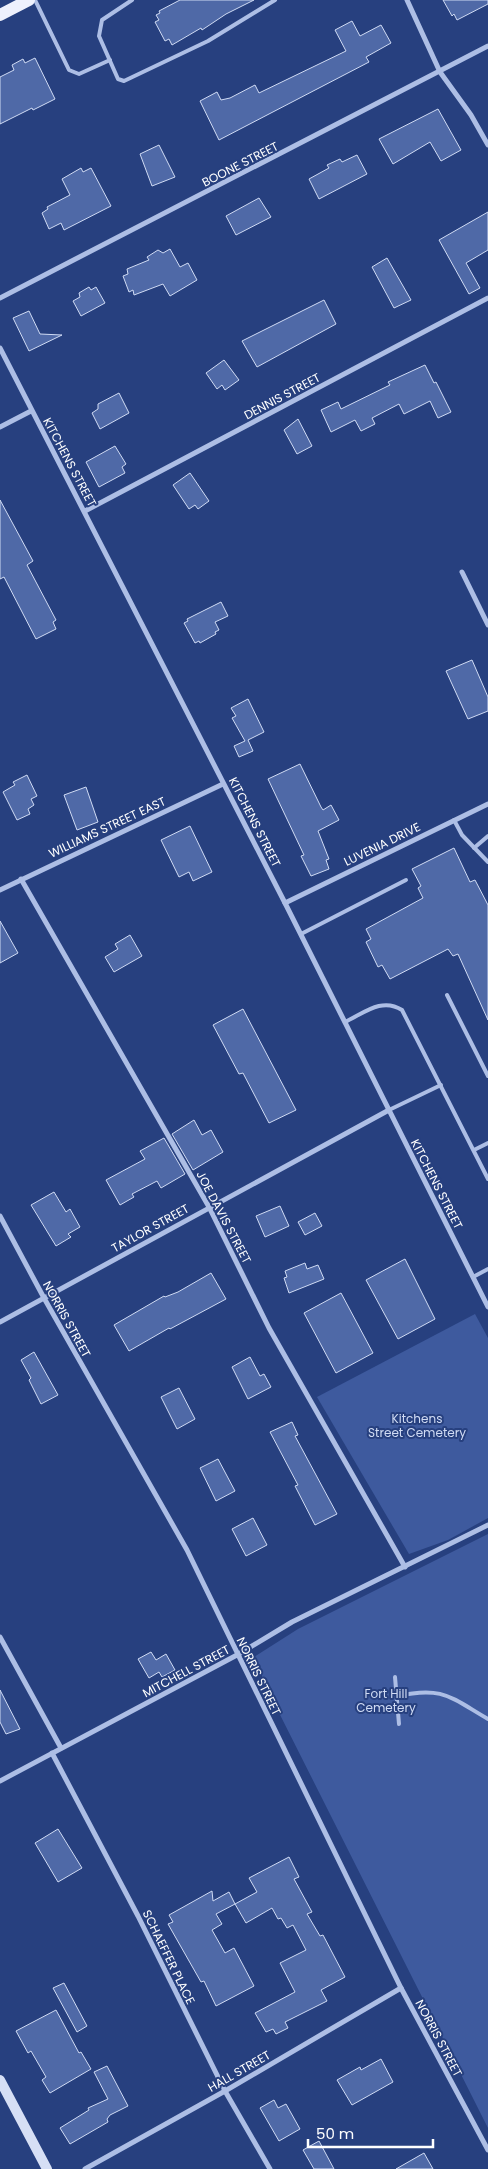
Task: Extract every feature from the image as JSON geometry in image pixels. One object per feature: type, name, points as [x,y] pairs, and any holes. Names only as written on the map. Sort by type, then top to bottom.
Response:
[{"type":"main road","points":[[0,15],[29,0]]},
{"type":"street","points":[[408,0],[440,72],[471,116],[488,145]]},
{"type":"street","name":"BOONE STREET","points":[[0,298],[488,46]]},
{"type":"street","name":"DENNIS STREET","points":[[85,511],[488,298]]},
{"type":"street","name":"KITCHENS STREET","points":[[0,348],[301,934],[488,1307]]},
{"type":"street","points":[[0,427],[32,411]]},
{"type":"street","points":[[462,572],[488,625]]},
{"type":"street","name":"WILLIAMS STREET EAST","points":[[0,890],[223,784]]},
{"type":"street","name":"LUVENIA DRIVE","points":[[285,903],[488,804]]},
{"type":"street","name":"JOE DAVIS STREET","points":[[21,879],[209,1207],[269,1328],[404,1567]]},
{"type":"street","name":"TAYLOR STREET","points":[[0,1322],[389,1110]]},
{"type":"street","name":"NORRIS STREET","points":[[0,1216],[44,1298],[187,1550],[401,1988],[488,2150]]},
{"type":"street","name":"MITCHELL STREET","points":[[0,1781],[237,1655],[292,1622],[488,1525]]},
{"type":"street","points":[[0,1637],[61,1748]]},
{"type":"street","name":"SCHAEFFER PLACE","points":[[52,1753],[138,1916],[225,2092],[270,2169]]},
{"type":"street","name":"HALL STREET","points":[[85,2169],[225,2092],[401,1988]]},
{"type":"street","points":[[0,2080],[47,2169]]},
{"type":"lane","points":[[35,0],[69,70],[79,74],[110,60]]},
{"type":"lane","points":[[132,0],[102,20],[99,36],[118,78],[124,81],[208,41],[275,0]]},
{"type":"lane","points":[[264,0],[267,5]]},
{"type":"lane","points":[[454,820],[462,835],[488,862]]},
{"type":"lane","points":[[474,848],[488,836]]},
{"type":"lane","points":[[301,934],[406,880]]},
{"type":"lane","points":[[447,995],[488,1076]]},
{"type":"lane","points":[[345,1022],[382,1004],[394,1005],[402,1010],[488,1179]]},
{"type":"lane","points":[[389,1110],[441,1085]]},
{"type":"lane","points":[[474,1150],[488,1143]]},
{"type":"lane","points":[[473,1277],[488,1270]]},
{"type":"lane","points":[[395,1677],[399,1724]]},
{"type":"lane","points":[[397,1696],[431,1691],[446,1695],[488,1719]]},
{"type":"green space","name":"Kitchens Street Cemetery","points":[[475,1314],[488,1338],[488,1518],[448,1540],[409,1554],[317,1397]]},
{"type":"green space","name":"Fort Hill Cemetery","points":[[488,1534],[488,2128],[262,1679],[262,1674],[254,1657],[298,1629]]},
{"type":"building","points":[[180,0],[254,0],[172,45],[169,39],[165,41],[155,22],[159,20],[156,15],[160,13],[159,11]]},
{"type":"building","points":[[443,0],[488,0],[488,4],[457,20],[454,14],[452,16]]},
{"type":"building","points":[[352,21],[360,36],[381,25],[391,43],[366,57],[369,62],[219,140],[200,101],[217,92],[221,100],[230,98],[255,85],[259,93],[346,51],[335,30]]},
{"type":"building","points":[[35,58],[55,99],[0,124],[0,77],[14,70],[12,65],[23,59],[25,63]]},
{"type":"building","points":[[438,109],[461,150],[441,161],[430,142],[393,164],[379,139]]},
{"type":"building","points":[[159,145],[175,177],[152,186],[140,154]]},
{"type":"building","points":[[357,155],[367,174],[319,199],[309,179],[329,168],[327,165],[340,159],[342,162]]},
{"type":"building","points":[[81,168],[83,172],[91,168],[111,206],[64,230],[61,223],[49,229],[42,213],[48,209],[47,207],[70,195],[62,179]]},
{"type":"building","points":[[259,198],[271,217],[236,235],[226,216]]},
{"type":"building","points":[[488,212],[488,250],[466,263],[480,288],[469,294],[439,240]]},
{"type":"building","points":[[170,249],[180,267],[188,263],[197,280],[170,296],[163,284],[134,295],[133,290],[129,292],[123,276],[128,274],[127,269],[149,260],[147,257],[158,250],[163,253]]},
{"type":"building","points":[[387,258],[411,300],[394,308],[372,267]]},
{"type":"building","points":[[89,287],[91,290],[96,287],[105,303],[81,316],[73,301],[80,297],[79,293]]},
{"type":"building","points":[[324,300],[336,324],[257,367],[242,341]]},
{"type":"building","points":[[29,311],[40,334],[62,335],[29,351],[13,318]]},
{"type":"building","points":[[224,360],[239,380],[225,390],[222,385],[217,389],[206,373]]},
{"type":"building","points":[[425,365],[451,412],[438,418],[430,401],[404,414],[399,404],[372,418],[375,424],[361,431],[355,420],[331,432],[321,410],[338,402],[341,409],[390,385],[388,382]]},
{"type":"building","points":[[119,393],[129,413],[100,429],[92,413],[98,409],[98,404]]},
{"type":"building","points":[[298,419],[312,446],[297,454],[284,430]]},
{"type":"building","points":[[115,446],[126,464],[122,467],[125,473],[99,487],[86,462]]},
{"type":"building","points":[[190,473],[209,501],[198,509],[195,505],[189,509],[173,485]]},
{"type":"building","points":[[0,500],[33,561],[27,565],[56,620],[53,622],[56,629],[36,639],[4,577],[0,579]]},
{"type":"building","points":[[221,602],[228,616],[215,622],[219,630],[215,632],[216,634],[200,643],[199,641],[195,643],[184,623],[188,621],[187,619]]},
{"type":"building","points":[[472,660],[488,697],[488,711],[468,719],[446,671]]},
{"type":"building","points":[[248,699],[264,732],[248,740],[253,751],[239,757],[234,746],[245,741],[232,718],[236,716],[231,708]]},
{"type":"building","points":[[300,764],[323,810],[331,805],[339,820],[318,831],[329,859],[326,860],[329,869],[311,876],[301,856],[304,855],[268,779]]},
{"type":"building","points":[[27,775],[37,796],[31,799],[34,805],[28,809],[30,814],[17,820],[3,792],[15,785],[13,782]]},
{"type":"building","points":[[86,787],[98,822],[77,830],[64,795]]},
{"type":"building","points":[[190,826],[212,872],[193,881],[189,872],[179,877],[161,840]]},
{"type":"building","points":[[454,848],[470,882],[475,880],[488,905],[488,1020],[458,954],[453,956],[448,949],[390,979],[382,965],[378,967],[366,942],[371,939],[366,929],[423,898],[418,888],[421,886],[412,869]]},
{"type":"building","points":[[0,921],[18,953],[0,963]]},
{"type":"building","points":[[130,935],[142,956],[114,972],[105,957],[118,949],[115,944]]},
{"type":"building","points":[[243,1009],[296,1110],[269,1123],[243,1073],[239,1074],[213,1025]]},
{"type":"building","points":[[194,1120],[202,1135],[211,1130],[223,1152],[193,1170],[172,1134]]},
{"type":"building","points":[[164,1138],[185,1174],[161,1188],[157,1181],[132,1194],[134,1197],[120,1205],[106,1180],[145,1159],[140,1151]]},
{"type":"building","points":[[54,1192],[66,1212],[70,1209],[80,1227],[68,1234],[71,1237],[56,1246],[31,1205]]},
{"type":"building","points":[[280,1206],[289,1226],[265,1237],[256,1216]]},
{"type":"building","points":[[315,1213],[322,1226],[305,1235],[298,1222]]},
{"type":"building","points":[[405,1259],[435,1319],[398,1339],[366,1280]]},
{"type":"building","points":[[305,1263],[307,1269],[318,1265],[324,1279],[289,1293],[284,1278],[287,1277],[285,1271]]},
{"type":"building","points":[[211,1273],[226,1299],[129,1351],[114,1325],[164,1296],[178,1292]]},
{"type":"building","points":[[341,1293],[373,1353],[336,1373],[304,1313]]},
{"type":"building","points":[[34,1352],[58,1395],[41,1404],[29,1380],[31,1378],[21,1360]]},
{"type":"building","points":[[250,1357],[260,1376],[264,1374],[271,1387],[248,1399],[232,1367]]},
{"type":"building","points":[[179,1388],[195,1419],[177,1429],[161,1397]]},
{"type":"building","points":[[292,1422],[298,1435],[295,1436],[337,1514],[315,1525],[295,1486],[298,1485],[270,1432]]},
{"type":"building","points":[[218,1459],[235,1491],[216,1501],[200,1468]]},
{"type":"building","points":[[253,1518],[267,1545],[246,1556],[232,1529]]},
{"type":"building","points":[[151,1652],[156,1660],[166,1654],[175,1670],[162,1677],[159,1672],[149,1678],[138,1659]]},
{"type":"building","points":[[0,1690],[20,1729],[6,1734],[0,1722]]},
{"type":"building","points":[[58,1829],[82,1868],[58,1882],[35,1843]]},
{"type":"building","points":[[289,1857],[299,1877],[294,1879],[312,1912],[307,1914],[320,1936],[323,1935],[345,1977],[321,1990],[327,2001],[285,2022],[288,2028],[276,2034],[273,2029],[266,2032],[255,2013],[295,1992],[280,1963],[306,1950],[293,1925],[287,1928],[281,1918],[278,1919],[272,1908],[246,1923],[235,1904],[257,1892],[249,1878]]},
{"type":"building","points":[[212,1891],[213,1901],[229,1892],[235,1904],[216,1914],[222,1924],[212,1930],[225,1953],[234,1948],[254,1986],[216,2006],[204,1981],[201,1982],[168,1924],[173,1922],[169,1915]]},
{"type":"building","points":[[64,1983],[87,2026],[77,2032],[53,1988]]},
{"type":"building","points":[[56,2010],[79,2053],[81,2052],[91,2069],[50,2093],[42,2080],[46,2077],[31,2051],[28,2053],[16,2031]]},
{"type":"building","points":[[381,2059],[393,2082],[352,2105],[337,2080],[360,2067],[361,2070]]},
{"type":"building","points":[[107,2066],[128,2106],[110,2115],[107,2119],[108,2122],[70,2144],[60,2128],[89,2110],[88,2108],[108,2099],[94,2072]]},
{"type":"building","points":[[274,2100],[278,2108],[286,2104],[300,2129],[279,2141],[260,2108]]},
{"type":"building","points":[[319,2141],[334,2169],[314,2169],[303,2150]]},
{"type":"building","points":[[424,2153],[433,2169],[396,2169]]}]
